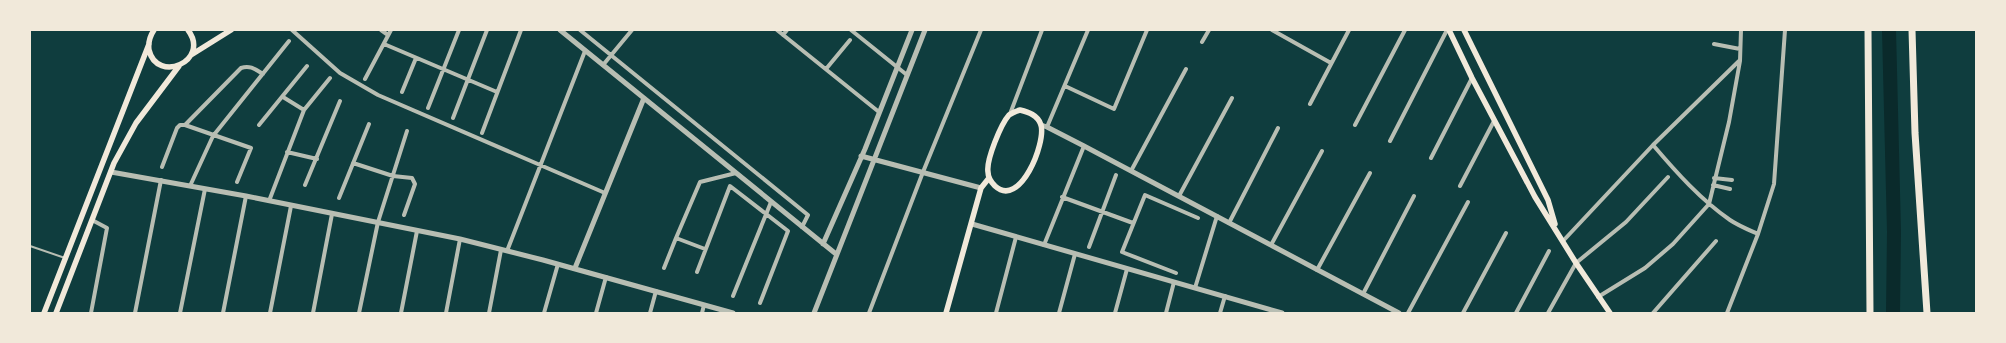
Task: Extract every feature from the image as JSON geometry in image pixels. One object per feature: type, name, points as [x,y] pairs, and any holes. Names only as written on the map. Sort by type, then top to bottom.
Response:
[{"type":"highway","points":[[1868,30],[1870,313]]},
{"type":"highway","points":[[1912,30],[1915,133],[1927,313]]},
{"type":"main road","points":[[44,313],[154,30]]},
{"type":"main road","points":[[191,55],[193,44],[189,32],[197,30]]},
{"type":"main road","points":[[56,313],[110,172],[125,140],[136,122],[179,66],[191,55],[231,30]]},
{"type":"main road","points":[[1448,30],[1494,121],[1535,197],[1598,297],[1604,310],[1610,313]]},
{"type":"main road","points":[[1464,30],[1548,200],[1557,230]]},
{"type":"main road","points":[[149,44],[150,51],[158,63],[172,67],[179,66]]},
{"type":"main road","points":[[1020,110],[1030,112],[1044,126],[1027,176],[1022,184],[1013,190],[1004,190],[995,186],[987,171],[991,155],[1004,122],[1010,114],[1020,110]]},
{"type":"main road","points":[[946,313],[981,188],[990,178]]},
{"type":"street","points":[[292,30],[340,74],[378,95],[605,194]]},
{"type":"street","points":[[380,30],[388,35]]},
{"type":"street","points":[[365,79],[391,30]]},
{"type":"street","points":[[428,108],[459,30]]},
{"type":"street","points":[[453,118],[487,30]]},
{"type":"street","points":[[482,134],[521,30]]},
{"type":"street","points":[[560,30],[836,254]]},
{"type":"street","points":[[580,30],[808,215],[802,227]]},
{"type":"street","points":[[602,65],[632,30]]},
{"type":"street","points":[[777,30],[879,112]]},
{"type":"street","points":[[783,35],[787,30]]},
{"type":"street","points":[[850,30],[907,75]]},
{"type":"street","points":[[823,244],[861,156],[912,30]]},
{"type":"street","points":[[814,313],[873,159],[925,30]]},
{"type":"street","points":[[869,313],[923,172],[981,30]]},
{"type":"street","points":[[1010,114],[1042,30]]},
{"type":"street","points":[[1088,30],[1065,86],[1044,126],[1131,170],[1399,313]]},
{"type":"street","points":[[1065,86],[1114,109],[1147,30]]},
{"type":"street","points":[[1202,42],[1209,30]]},
{"type":"street","points":[[1272,30],[1278,31],[1331,63]]},
{"type":"street","points":[[1310,104],[1349,30]]},
{"type":"street","points":[[1355,125],[1405,30]]},
{"type":"street","points":[[1390,140],[1448,30]]},
{"type":"street","points":[[1598,297],[1645,268],[1673,244],[1709,204],[1712,185],[1729,122],[1740,61],[1741,30]]},
{"type":"street","points":[[1727,313],[1758,234],[1774,184],[1785,30]]},
{"type":"street","points":[[826,69],[850,40]]},
{"type":"street","points":[[190,186],[213,136],[289,41]]},
{"type":"street","points":[[384,44],[497,92]]},
{"type":"street","points":[[1714,44],[1740,49]]},
{"type":"street","points":[[507,251],[586,51]]},
{"type":"street","points":[[402,92],[416,58]]},
{"type":"street","points":[[1563,241],[1653,145],[1740,61]]},
{"type":"street","points":[[259,125],[307,66]]},
{"type":"street","points":[[185,125],[242,68],[252,68],[263,74]]},
{"type":"street","points":[[1131,170],[1186,69]]},
{"type":"street","points":[[269,201],[304,110],[330,78]]},
{"type":"street","points":[[1431,158],[1472,78]]},
{"type":"street","points":[[283,96],[304,110]]},
{"type":"street","points":[[575,268],[644,98]]},
{"type":"street","points":[[1179,196],[1232,98]]},
{"type":"street","points":[[305,185],[340,101]]},
{"type":"street","points":[[1460,186],[1494,121]]},
{"type":"street","points":[[339,198],[369,124]]},
{"type":"street","points":[[162,167],[177,128],[180,125],[185,125],[251,148],[237,182]]},
{"type":"street","points":[[1229,223],[1278,128]]},
{"type":"street","points":[[359,313],[378,222],[407,131]]},
{"type":"street","points":[[1653,145],[1674,170],[1709,204],[1732,221],[1758,234]]},
{"type":"street","points":[[1044,245],[1062,197],[1084,146]]},
{"type":"street","points":[[1271,245],[1322,151]]},
{"type":"street","points":[[287,152],[317,159]]},
{"type":"street","points":[[861,156],[981,188]]},
{"type":"street","points":[[353,163],[393,176],[412,178],[415,181],[404,215]]},
{"type":"street","points":[[110,172],[246,196],[417,230],[575,268],[733,313]]},
{"type":"street","points":[[664,268],[700,182],[736,173]]},
{"type":"street","points":[[1317,270],[1370,173]]},
{"type":"street","points":[[1089,247],[1116,175]]},
{"type":"street","points":[[1548,313],[1576,263],[1626,222],[1668,177]]},
{"type":"street","points":[[1714,178],[1732,180]]},
{"type":"street","points":[[135,313],[161,180]]},
{"type":"street","points":[[1712,185],[1730,189]]},
{"type":"street","points":[[697,272],[730,186],[788,231],[760,303]]},
{"type":"street","points":[[180,313],[205,189]]},
{"type":"street","points":[[1176,273],[1122,252],[1133,223],[1145,195],[1198,218]]},
{"type":"street","points":[[223,313],[246,196]]},
{"type":"street","points":[[1363,294],[1414,196]]},
{"type":"street","points":[[1062,197],[1133,223]]},
{"type":"street","points":[[733,296],[771,202]]},
{"type":"street","points":[[1408,313],[1468,202]]},
{"type":"street","points":[[270,313],[291,206]]},
{"type":"street","points":[[313,313],[332,214]]},
{"type":"street","points":[[1195,288],[1217,216]]},
{"type":"street","points":[[91,313],[108,228],[92,220]]},
{"type":"street","points":[[972,224],[1282,313]]},
{"type":"street","points":[[401,313],[417,230]]},
{"type":"street","points":[[1463,313],[1506,233]]},
{"type":"street","points":[[996,313],[1016,237]]},
{"type":"street","points":[[676,238],[705,249]]},
{"type":"street","points":[[446,313],[460,240]]},
{"type":"street","points":[[1652,313],[1716,241]]},
{"type":"street","points":[[489,313],[501,250]]},
{"type":"street","points":[[1516,313],[1549,251]]},
{"type":"street","points":[[1059,313],[1075,254]]},
{"type":"street","points":[[544,313],[558,264]]},
{"type":"street","points":[[1115,313],[1127,269]]},
{"type":"street","points":[[596,313],[606,277]]},
{"type":"street","points":[[1166,313],[1174,282]]},
{"type":"street","points":[[650,313],[656,291]]},
{"type":"street","points":[[1220,313],[1225,296]]},
{"type":"street","points":[[702,313],[704,305]]},
{"type":"lane","points":[[30,246],[65,258]]},
{"type":"waterway","points":[[1889,30],[1894,232],[1893,313]]}]
